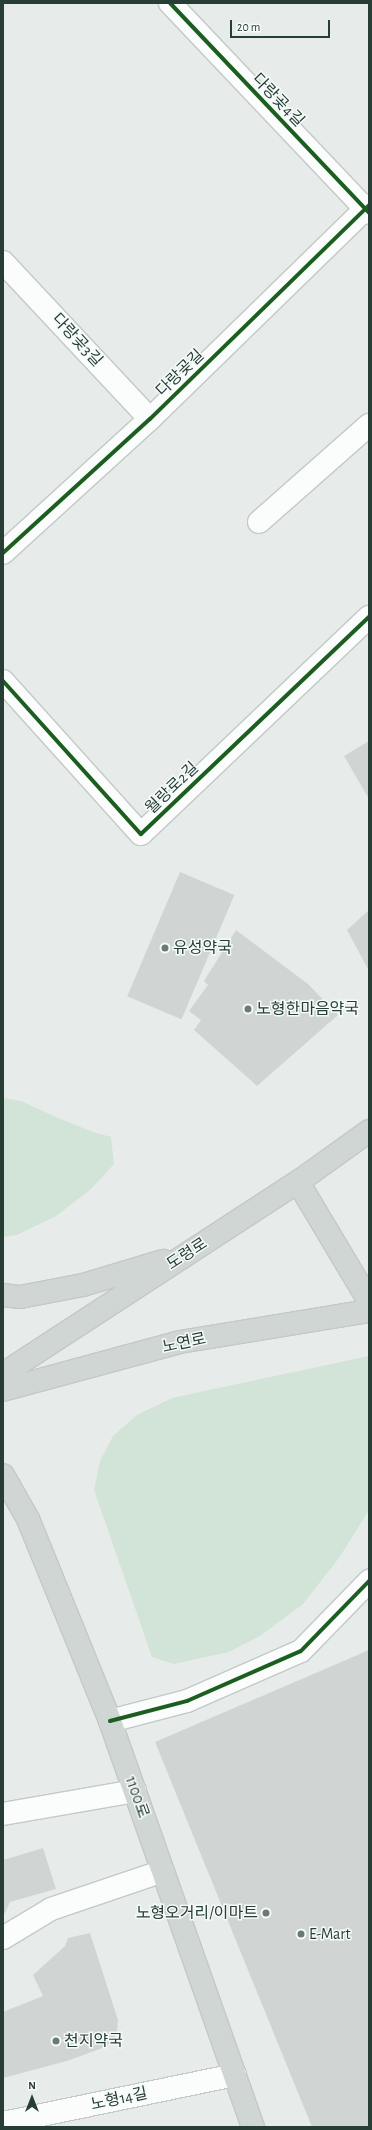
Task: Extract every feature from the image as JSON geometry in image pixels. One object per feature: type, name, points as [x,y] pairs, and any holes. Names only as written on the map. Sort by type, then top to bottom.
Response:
[{"type":"main road","name":"도령로","points":[[3,1374],[298,1182],[369,1131]]},
{"type":"main road","points":[[298,1182],[369,1302]]},
{"type":"main road","points":[[3,1295],[20,1297],[82,1285],[185,1255]]},
{"type":"main road","name":"노연로","points":[[3,1390],[180,1342],[369,1311]]},
{"type":"main road","name":"1100로","points":[[3,1475],[28,1519],[110,1721],[253,2127]]},
{"type":"street","name":"다랑곶4길","points":[[170,3],[368,209]]},
{"type":"street","name":"다랑곶길","points":[[3,553],[150,419],[368,209]]},
{"type":"street","name":"다랑곶3길","points":[[3,262],[150,419]]},
{"type":"street","points":[[259,522],[369,425]]},
{"type":"street","name":"월랑로2길","points":[[3,681],[141,834],[369,616]]},
{"type":"street","points":[[110,1721],[186,1701],[301,1651],[369,1581]]},
{"type":"street","points":[[3,1814],[135,1791]]},
{"type":"street","points":[[3,1938],[51,1909],[163,1871]]},
{"type":"street","name":"노형14길","points":[[3,2123],[235,2075]]},
{"type":"green space","points":[[3,1098],[21,1101],[93,1132],[111,1137],[114,1164],[90,1190],[56,1216],[17,1235],[3,1237]]},
{"type":"green space","points":[[369,1356],[369,1510],[339,1558],[303,1604],[260,1636],[229,1652],[174,1664],[152,1657],[94,1490],[100,1461],[113,1436],[137,1415],[172,1398]]},
{"type":"building","points":[[369,741],[369,799],[344,756]]},
{"type":"building","points":[[180,872],[234,895],[182,1019],[127,996]]},
{"type":"building","points":[[369,910],[369,971],[347,930]]},
{"type":"building","points":[[236,930],[308,984],[338,1015],[257,1086],[194,1030],[201,1020],[189,1011],[208,985],[204,981]]},
{"type":"building","name":"E-Mart","points":[[369,1650],[369,2127],[312,2127],[155,1742]]},
{"type":"building","points":[[43,1848],[56,1889],[10,1902],[3,1917],[3,1860]]},
{"type":"building","points":[[90,1933],[118,2020],[117,2032],[113,2040],[105,2047],[67,2061],[3,2078],[3,2012],[43,1996],[33,1975],[65,1946],[68,1938]]},
{"type":"cycle path","points":[[170,3],[369,213]]},
{"type":"cycle path","points":[[3,553],[150,419],[369,205]]},
{"type":"cycle path","points":[[3,681],[141,834],[369,617]]},
{"type":"cycle path","points":[[110,1721],[187,1701],[301,1651],[369,1581]]},
{"type":"place","name":"유성약국","points":[[165,948]]},
{"type":"place","name":"노형한마음약국","points":[[248,1009]]},
{"type":"place","name":"노형오거리/이마트","points":[[266,1913]]},
{"type":"place","name":"E-Mart","points":[[301,1934]]},
{"type":"place","name":"천지약국","points":[[56,2041]]}]
